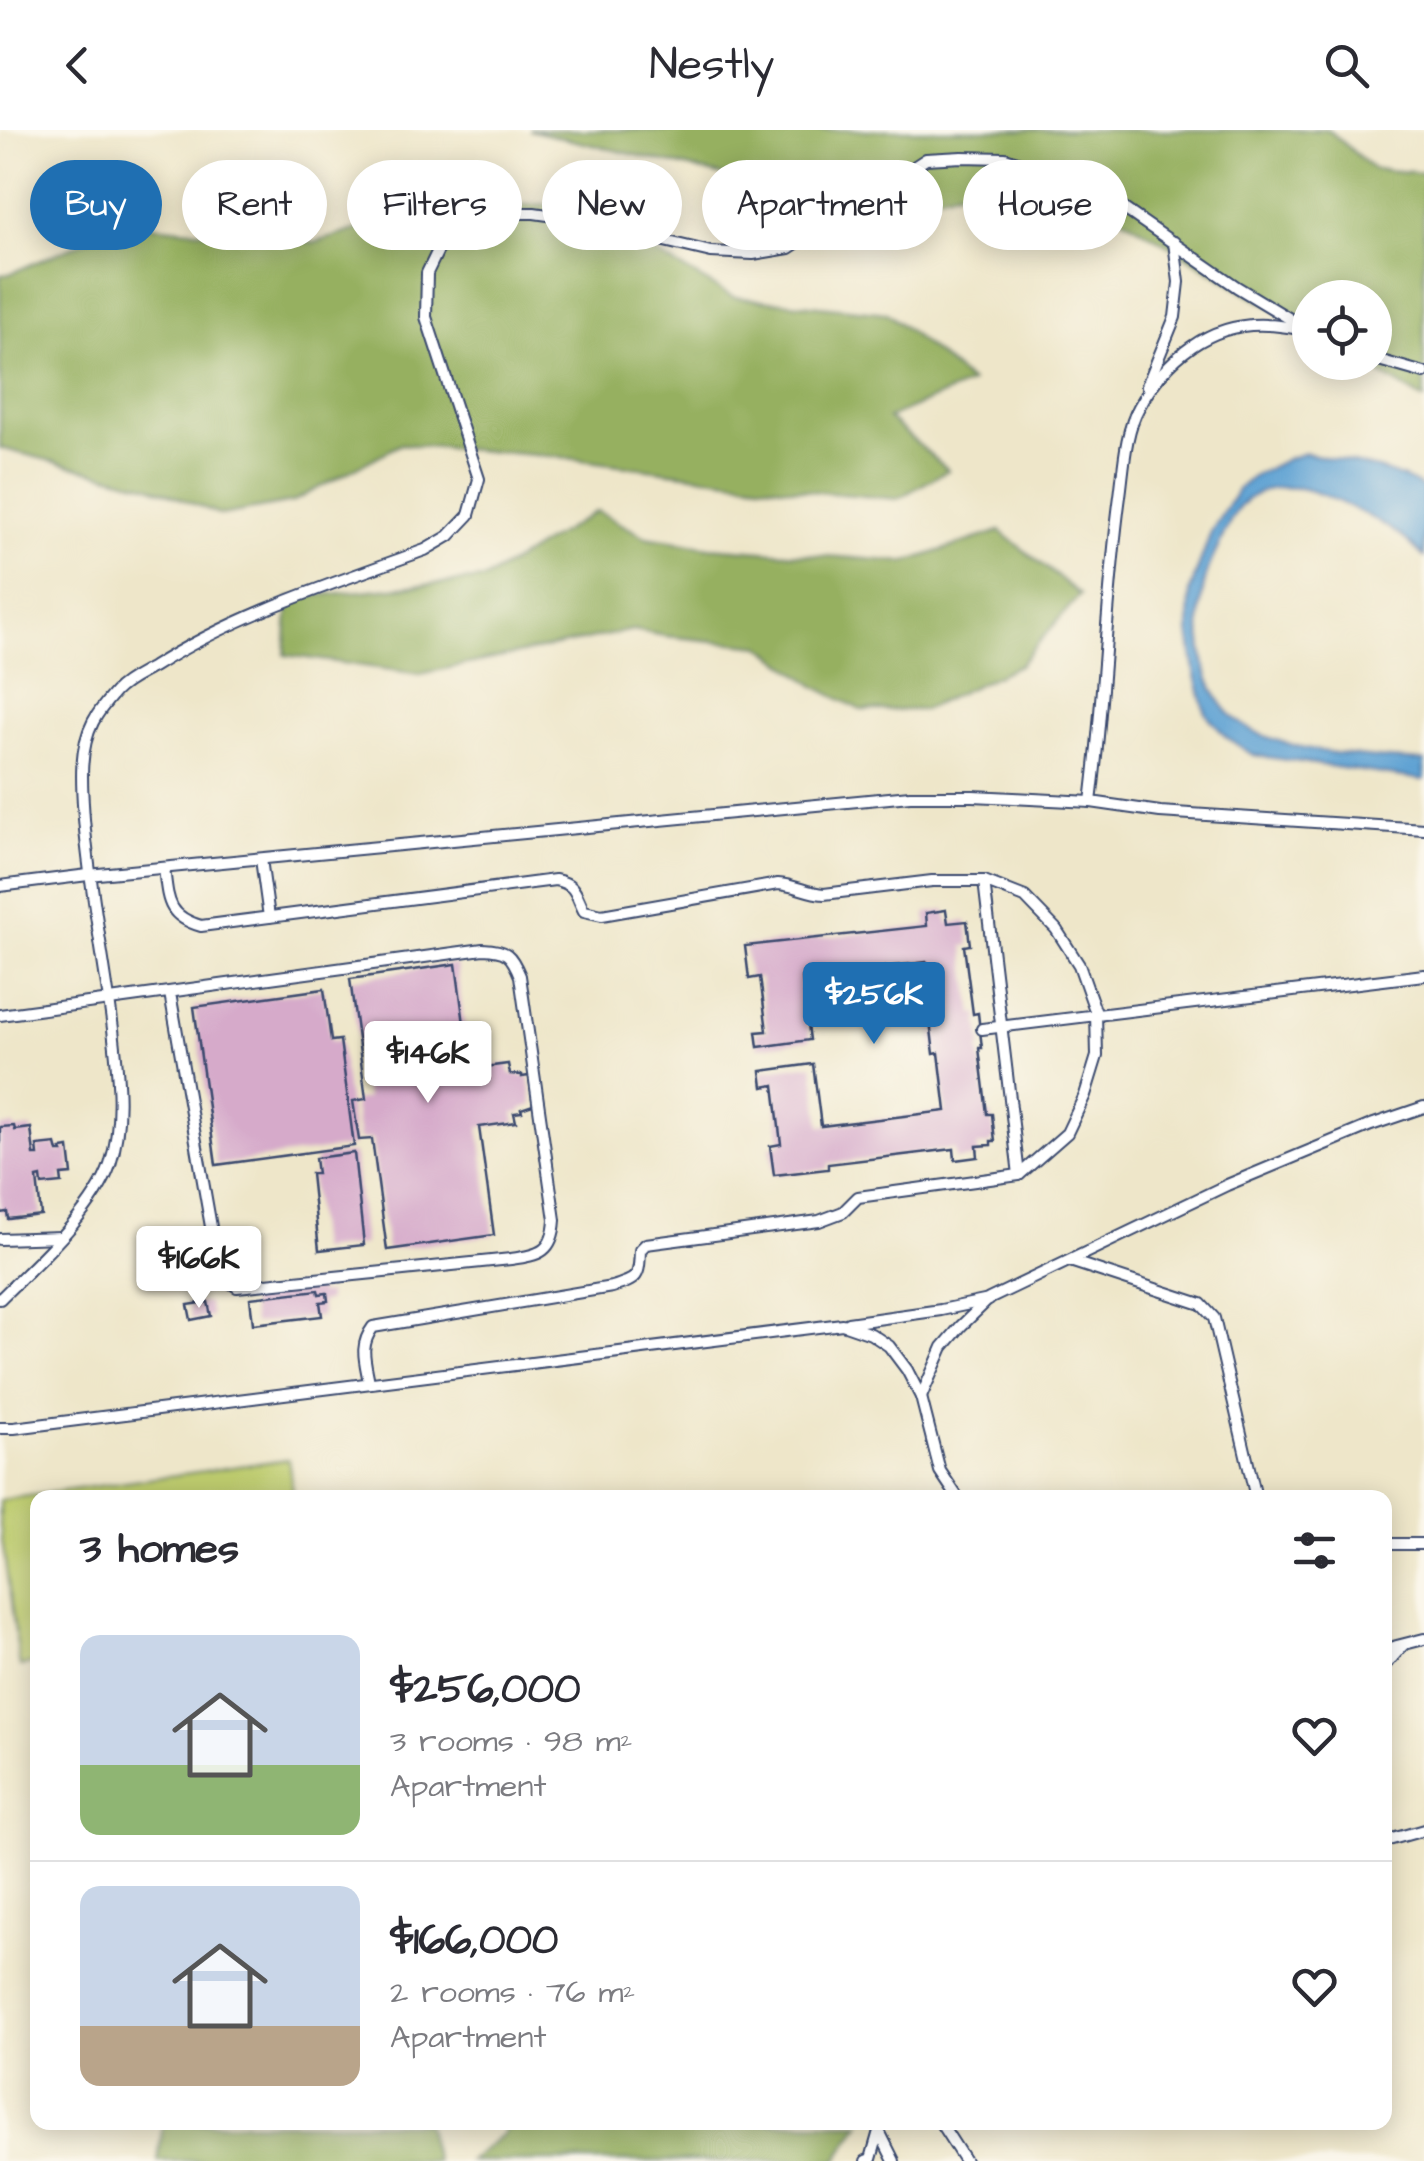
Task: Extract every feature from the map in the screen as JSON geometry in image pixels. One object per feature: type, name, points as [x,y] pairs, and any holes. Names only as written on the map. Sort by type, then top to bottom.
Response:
[{"type":"lane","points":[[0,1299],[92,1198],[108,1169],[117,1137],[118,1080],[104,957],[88,875],[82,792],[83,756],[92,723],[117,689],[175,653],[259,611],[425,550],[449,536],[469,514],[479,479],[426,317],[428,273],[443,240],[467,219],[494,213],[534,213],[711,252],[753,254],[790,248],[926,159],[1005,158],[1120,206],[1292,320]]},
{"type":"lane","points":[[1091,802],[1102,722],[1111,564],[1128,442],[1174,317],[1179,282],[1174,242]]},
{"type":"lane","points":[[1137,410],[1158,378],[1182,352],[1203,338],[1226,329],[1266,324],[1292,328]]},
{"type":"lane","points":[[1392,364],[1424,372]]},
{"type":"lane","points":[[0,886],[910,796],[1091,802],[1160,812],[1424,829]]},
{"type":"lane","points":[[261,858],[269,917]]},
{"type":"lane","points":[[164,868],[172,908],[184,921],[201,926],[554,880],[568,882],[574,888],[584,911],[602,915],[778,884],[824,894],[932,881],[984,881],[1025,897],[1056,929],[1080,966],[1096,1013],[1097,1056],[1067,1133],[1020,1174],[858,1197],[843,1212],[819,1221],[646,1244],[640,1250],[640,1272],[632,1281],[374,1327],[364,1339],[369,1382]]},
{"type":"lane","points":[[984,881],[1020,1174]]},
{"type":"lane","points":[[0,1014],[483,949],[498,950],[512,957],[520,976],[555,1220],[548,1246],[537,1255],[511,1259],[236,1287],[225,1279],[216,1261],[170,992]]},
{"type":"lane","points":[[982,1028],[1424,975]]},
{"type":"lane","points":[[0,1428],[842,1324],[990,1300],[1227,1184],[1424,1107]]},
{"type":"lane","points":[[0,1240],[60,1237]]},
{"type":"lane","points":[[1070,1260],[1201,1304],[1214,1318],[1254,1490]]},
{"type":"lane","points":[[921,1398],[943,1347],[990,1300]]},
{"type":"lane","points":[[842,1324],[871,1334],[889,1346],[907,1370],[921,1398],[940,1471],[953,1490]]},
{"type":"lane","points":[[1392,1544],[1424,1544]]},
{"type":"lane","points":[[1392,1647],[1424,1639]]},
{"type":"lane","points":[[1392,1658],[1404,1644]]},
{"type":"lane","points":[[1392,1839],[1424,1830]]},
{"type":"lane","points":[[866,2161],[871,2159],[878,2130]]},
{"type":"lane","points":[[880,2130],[894,2161]]},
{"type":"lane","points":[[945,2130],[965,2161]]},
{"type":"green space","points":[[529,130],[1329,130],[1373,169],[1424,173],[1424,400],[1390,380],[1392,280],[1292,280],[1292,320],[1128,221],[1128,160],[963,160],[963,190],[943,194],[943,160],[702,160],[702,171],[682,166],[682,160],[656,160]]},
{"type":"green space","points":[[522,205],[542,205],[542,250],[650,250],[733,297],[887,313],[971,383],[888,418],[948,470],[897,499],[559,457],[401,444],[292,502],[221,515],[150,486],[0,448],[0,275],[65,250],[162,250],[162,227],[182,229],[182,250],[327,250],[327,239],[347,232],[347,250],[522,250]]},
{"type":"green space","points":[[597,511],[646,537],[710,547],[906,562],[1000,531],[1080,595],[1019,665],[923,710],[861,710],[816,687],[761,646],[633,630],[420,674],[285,655],[289,598],[485,579]]},
{"type":"green space","points":[[288,1459],[293,1490],[70,1490]]},
{"type":"green space","points":[[30,1496],[30,1664],[20,1666],[0,1526],[0,1500]]},
{"type":"green space","points":[[162,2130],[428,2130],[435,2161],[158,2161]]},
{"type":"green space","points":[[856,2130],[836,2161],[469,2161],[504,2133]]},
{"type":"water","points":[[1305,453],[1381,470],[1424,488],[1424,557],[1392,530],[1322,495],[1284,488],[1252,496],[1230,521],[1203,591],[1200,629],[1212,687],[1233,717],[1272,739],[1324,752],[1424,761],[1424,780],[1253,755],[1226,737],[1206,714],[1189,632],[1190,591],[1211,532],[1238,489],[1252,477]]},
{"type":"building","points":[[946,910],[948,923],[967,921],[970,945],[964,946],[973,1014],[978,1013],[987,1114],[992,1114],[995,1141],[977,1146],[978,1157],[955,1160],[954,1149],[828,1164],[828,1169],[774,1175],[770,1146],[781,1144],[774,1085],[763,1087],[761,1071],[813,1064],[821,1126],[946,1111],[939,1053],[934,1054],[930,1021],[935,1020],[927,962],[802,977],[810,1040],[758,1047],[756,1032],[767,1031],[760,977],[749,979],[745,946],[927,926],[926,913]]},
{"type":"building","points":[[456,964],[470,1069],[508,1064],[510,1074],[529,1076],[533,1105],[514,1113],[516,1122],[479,1127],[494,1235],[387,1250],[372,1139],[359,1140],[353,1101],[366,1099],[350,979]]},
{"type":"building","points":[[324,989],[331,1041],[340,1040],[354,1146],[216,1165],[194,1007]]},
{"type":"building","points":[[14,1126],[15,1130],[31,1128],[34,1155],[38,1155],[37,1146],[56,1144],[58,1152],[69,1148],[72,1174],[61,1175],[62,1183],[42,1185],[41,1177],[37,1178],[41,1215],[8,1219],[7,1212],[0,1213],[0,1127]]},
{"type":"building","points":[[354,1153],[364,1245],[319,1250],[311,1174],[317,1174],[315,1158]]},
{"type":"building","points":[[318,1290],[319,1294],[327,1293],[328,1301],[320,1302],[322,1316],[253,1324],[250,1298]]},
{"type":"building","points":[[208,1302],[211,1316],[191,1320],[188,1305]]}]
